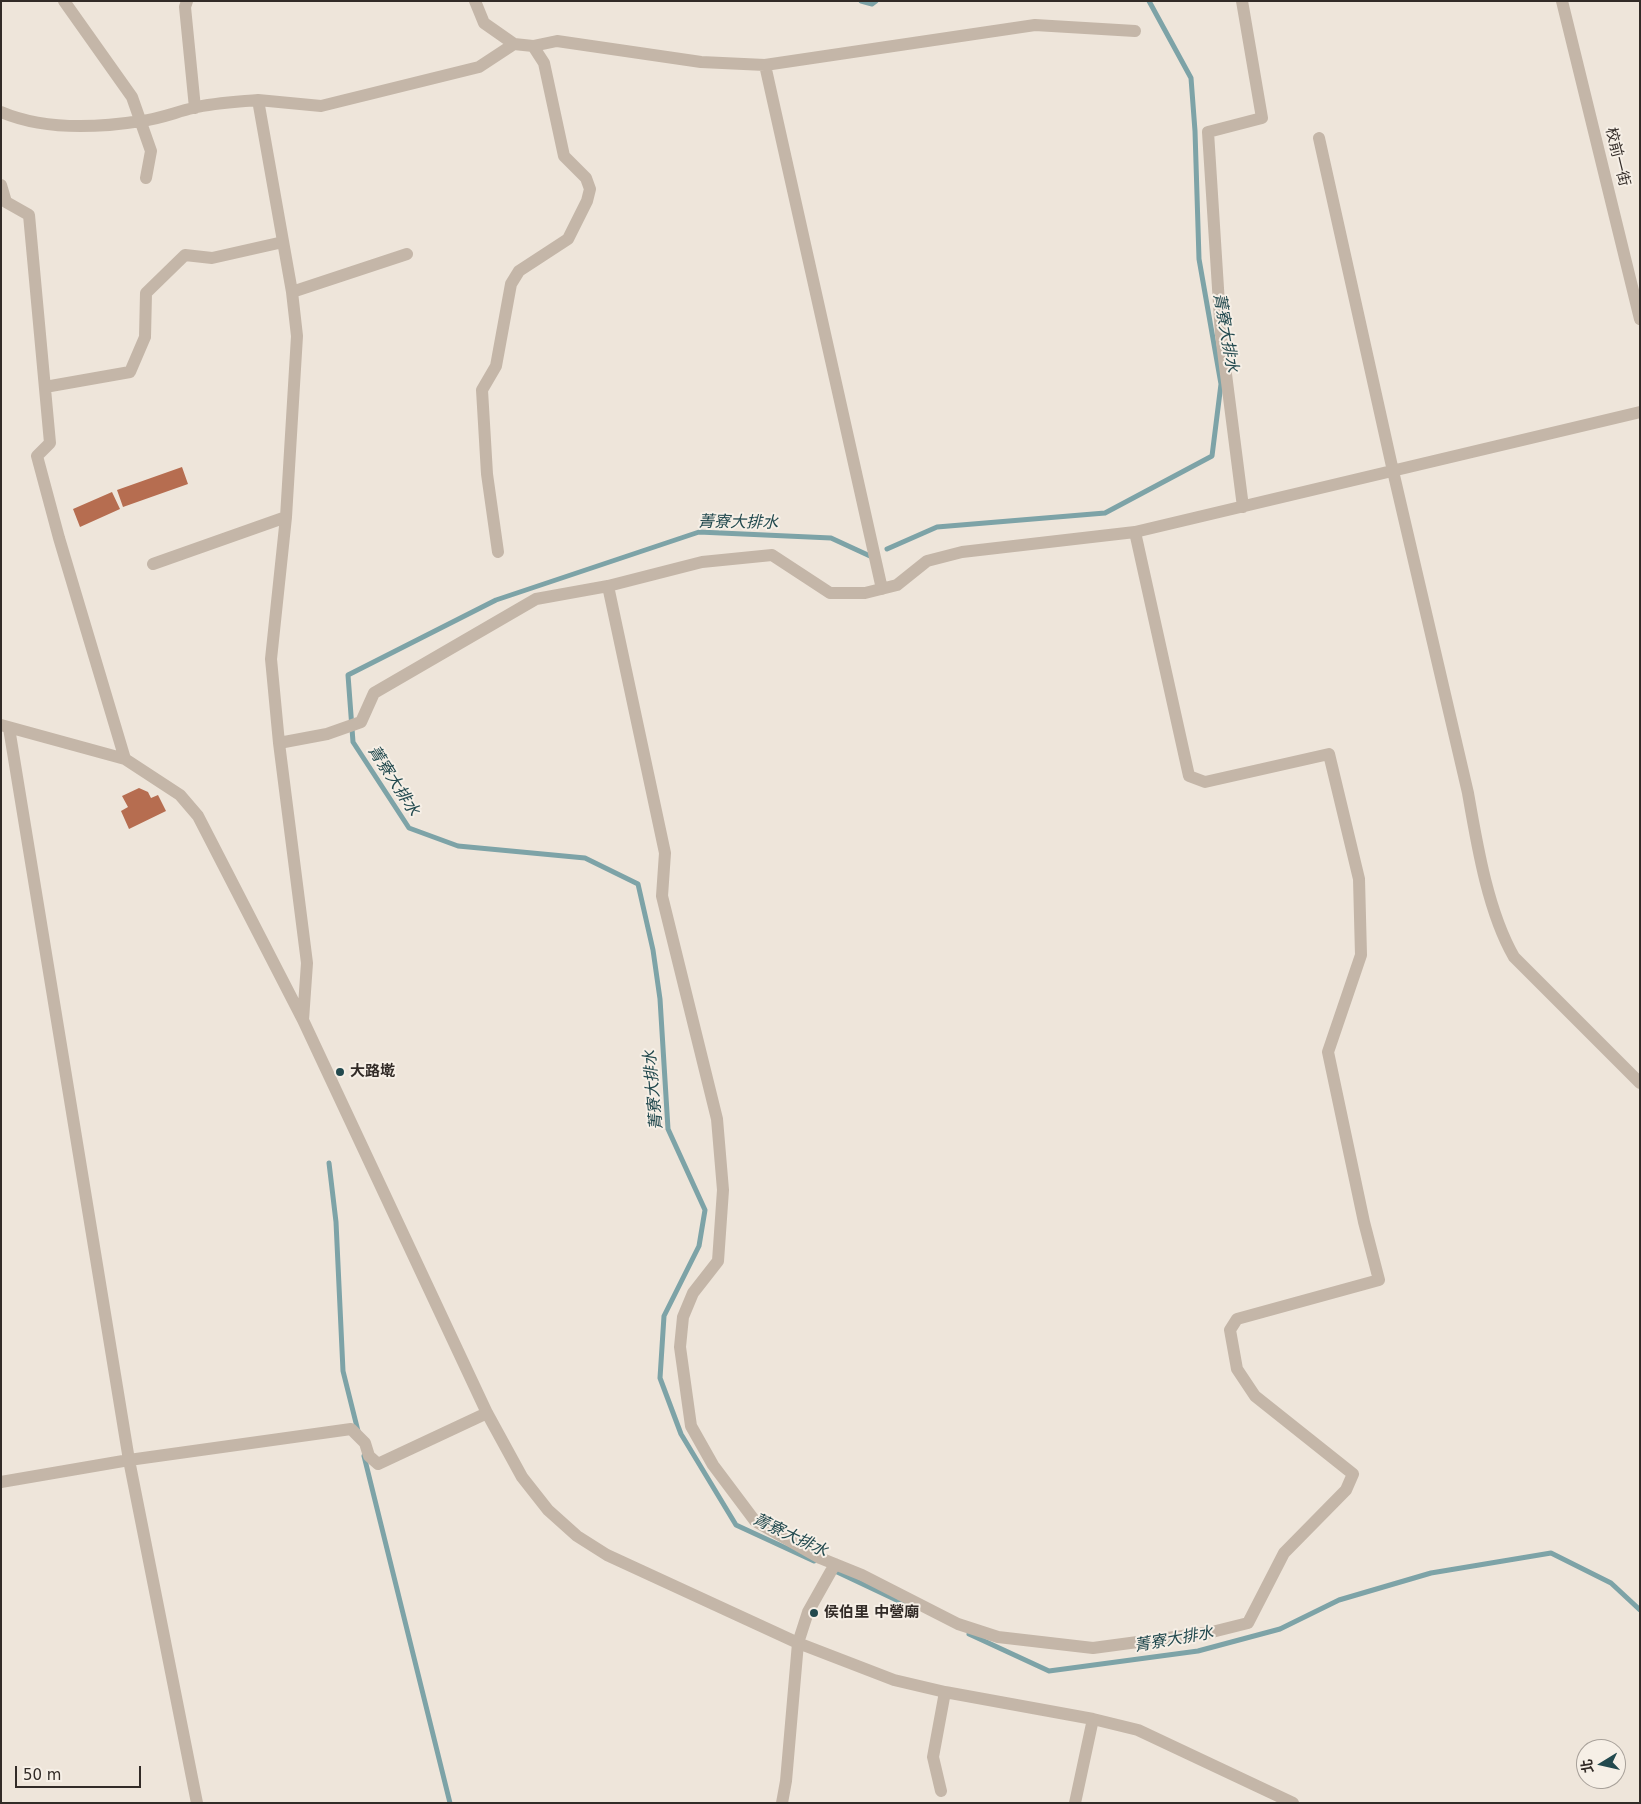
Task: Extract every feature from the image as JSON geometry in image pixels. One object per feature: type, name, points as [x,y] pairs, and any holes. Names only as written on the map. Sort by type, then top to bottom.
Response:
[{"type":"street","points":[[64,1],[132,97],[151,151],[146,178]]},
{"type":"street","points":[[187,1],[185,7],[194,108]]},
{"type":"street","points":[[475,1],[484,23],[514,44],[533,46],[557,41],[700,62],[765,65],[1034,25],[1135,31]]},
{"type":"street","points":[[1242,1],[1262,118],[1208,132],[1221,335],[1243,507]]},
{"type":"street","name":"校前一街","points":[[1562,1],[1640,320]]},
{"type":"street","points":[[1,112],[17,119],[45,124],[85,125],[142,121],[194,108],[258,100],[321,106],[478,67],[514,44]]},
{"type":"street","points":[[498,552],[487,474],[482,390],[496,366],[511,284],[519,271],[568,239],[587,201],[590,189],[586,178],[564,156],[544,64],[533,46]]},
{"type":"street","points":[[765,65],[882,589]]},
{"type":"street","points":[[258,100],[292,292],[297,336],[286,517],[271,659],[279,743],[307,963],[303,1020]]},
{"type":"street","points":[[1319,138],[1392,471],[1468,793],[1477,845],[1503,938],[1514,957],[1640,1083]]},
{"type":"street","points":[[1,185],[6,202],[29,215],[50,443],[38,456],[59,538],[125,759]]},
{"type":"street","points":[[45,387],[130,372],[145,337],[146,293],[185,255],[212,258],[283,242]]},
{"type":"street","points":[[292,292],[407,254]]},
{"type":"street","points":[[279,743],[328,734],[361,722],[374,693],[536,599],[608,586],[702,562],[772,555],[830,593],[865,594],[897,585],[927,561],[962,552],[1135,532],[1640,412]]},
{"type":"street","points":[[152,564],[286,517]]},
{"type":"street","points":[[608,586],[665,853],[662,896],[717,1120],[724,1190],[718,1261],[693,1293],[683,1317],[680,1347],[691,1426],[713,1465],[755,1521],[834,1566],[862,1575],[958,1624],[998,1637],[1093,1648],[1212,1632],[1248,1623],[1284,1553],[1346,1490],[1353,1474],[1255,1396],[1237,1370],[1230,1330],[1237,1319],[1379,1280],[1364,1222],[1328,1052],[1361,955],[1360,879],[1329,754],[1205,782],[1189,776],[1135,532]]},
{"type":"street","points":[[197,1803],[129,1460],[5,726],[125,759],[180,795],[198,816],[303,1020],[487,1413],[522,1477],[548,1510],[577,1536],[608,1555],[798,1643],[894,1680],[944,1692],[1093,1719],[1138,1730],[1293,1803]]},
{"type":"street","points":[[1,1482],[129,1460],[351,1429],[365,1442],[368,1456],[378,1464],[487,1413]]},
{"type":"street","points":[[782,1803],[786,1781],[798,1643],[808,1612],[834,1566]]},
{"type":"street","points":[[941,1791],[933,1757],[944,1692]]},
{"type":"street","points":[[1075,1803],[1093,1719]]},
{"type":"building","points":[[182,467],[188,484],[123,507],[117,490]]},
{"type":"building","points":[[112,492],[120,509],[80,527],[73,509]]},
{"type":"building","points":[[139,788],[148,792],[151,798],[158,795],[166,811],[129,829],[121,811],[128,807],[122,796]]},
{"type":"waterway","name":"菁寮大排水","points":[[861,1],[872,4],[876,1]]},
{"type":"waterway","name":"菁寮大排水","points":[[887,549],[937,527],[1105,513],[1212,456],[1221,384],[1199,259],[1195,131],[1191,78],[1149,1]]},
{"type":"waterway","name":"菁寮大排水","points":[[814,1561],[736,1525],[681,1434],[660,1378],[664,1316],[699,1246],[705,1210],[668,1129],[660,999],[653,950],[638,884],[585,858],[458,846],[409,828],[353,742],[348,675],[496,600],[699,532],[831,538],[870,556]]},
{"type":"waterway","points":[[329,1163],[336,1222],[343,1371],[358,1431]]},
{"type":"waterway","points":[[364,1456],[450,1803]]},
{"type":"waterway","name":"菁寮大排水","points":[[969,1634],[1049,1671],[1198,1651],[1280,1629],[1339,1600],[1431,1573],[1551,1553],[1611,1583],[1640,1610]]},
{"type":"waterway","name":"菁寮大排水","points":[[833,1570],[905,1604]]},
{"type":"place","name":"大路墘","points":[[340,1072]]},
{"type":"place","name":"侯伯里 中營廟","points":[[814,1613]]}]
